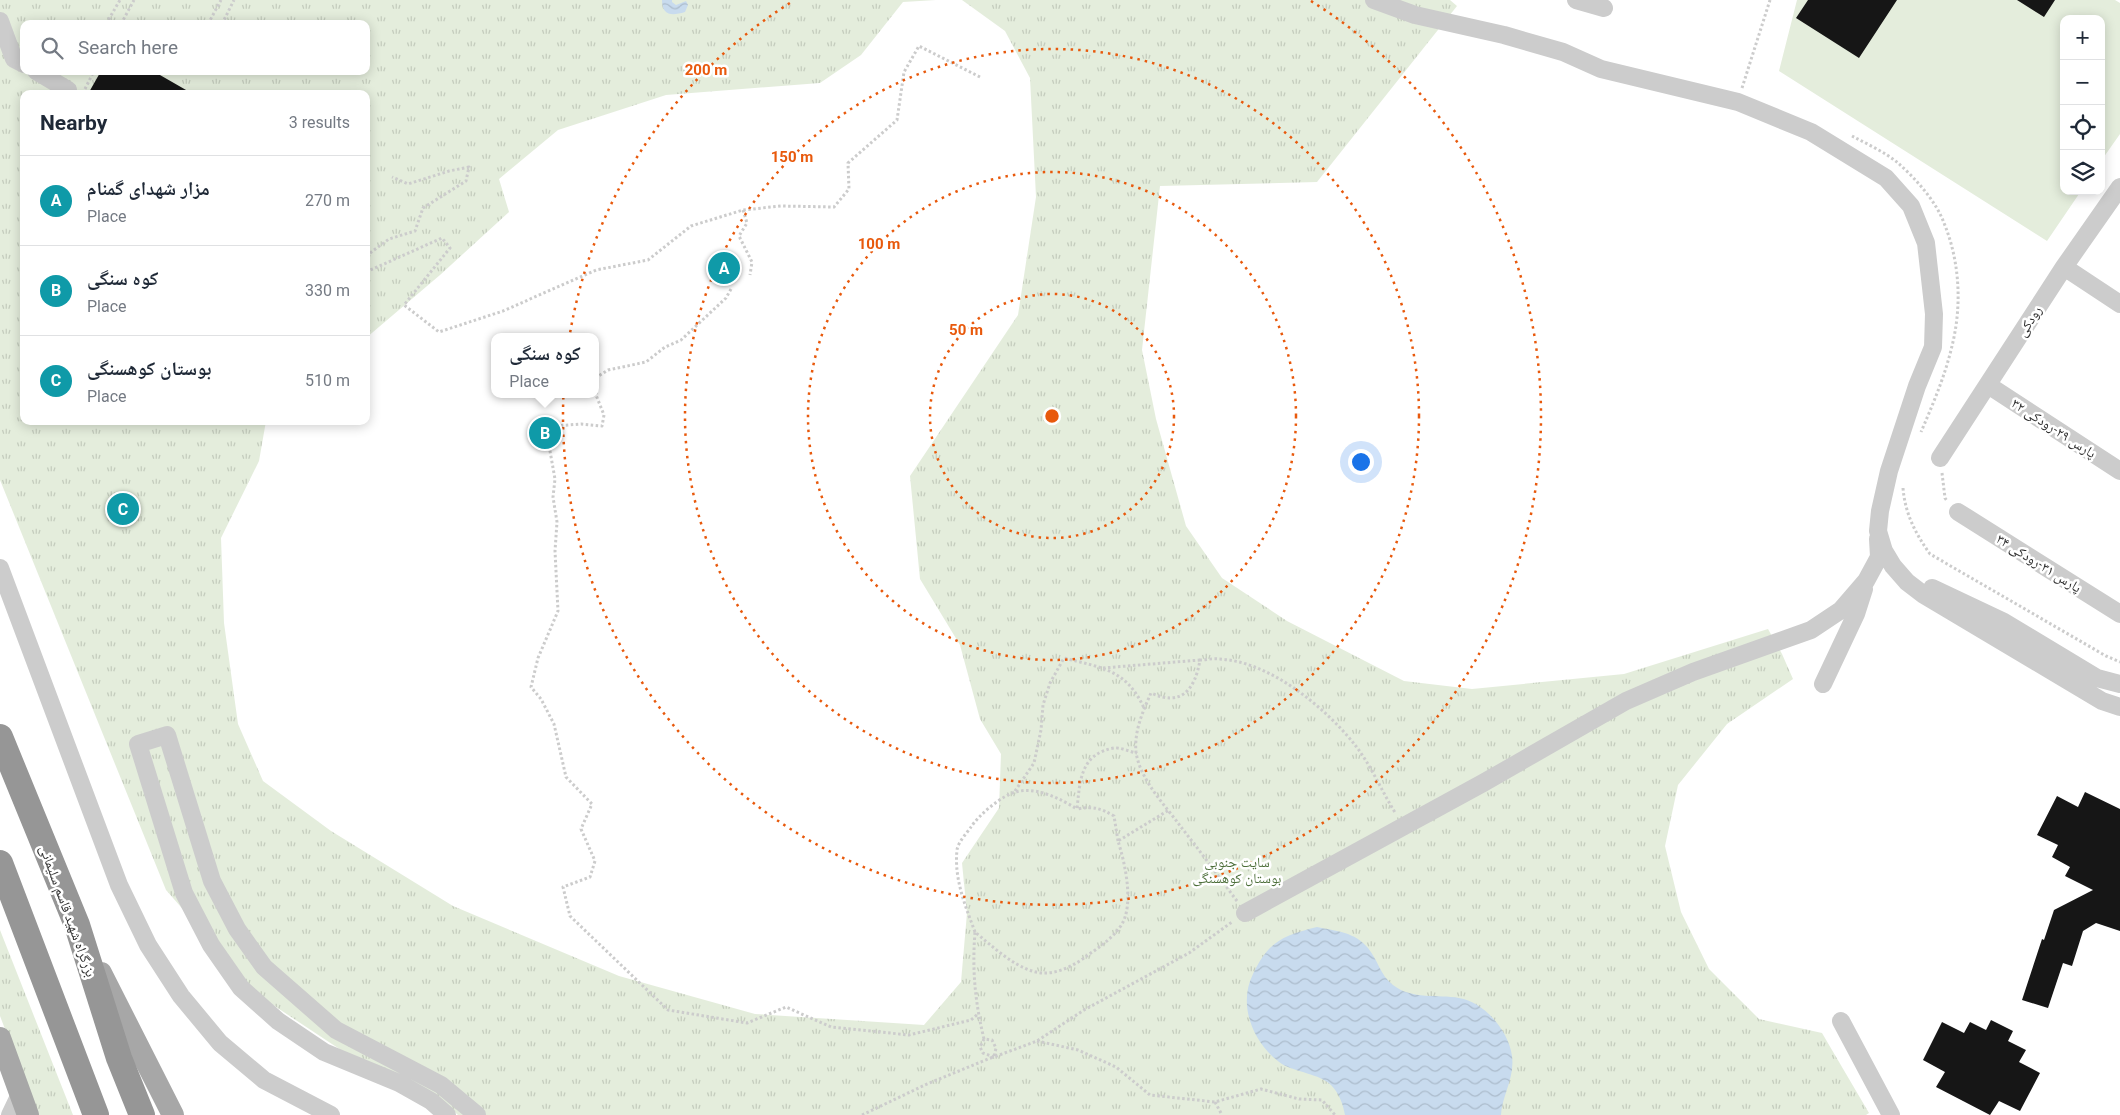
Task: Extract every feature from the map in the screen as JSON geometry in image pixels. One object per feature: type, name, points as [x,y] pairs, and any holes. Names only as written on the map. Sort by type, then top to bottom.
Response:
[{"type":"highway","name":"بزرگراه شهید قاسم سلیمانی","points":[[0,737],[77,925],[119,1058],[142,1115]]},
{"type":"highway","points":[[0,863],[96,1115]]},
{"type":"main road","points":[[77,925],[173,1115]]},
{"type":"main road","points":[[0,1038],[28,1115]]},
{"type":"street","points":[[1374,0],[1415,15],[1504,35],[1563,52],[1601,69],[1738,102],[1811,132],[1886,178],[1911,206],[1926,243],[1934,314],[1933,347],[1889,470],[1880,511],[1878,531],[1879,557],[1866,581],[1856,614],[1823,684]]},
{"type":"street","points":[[1576,0],[1604,8]]},
{"type":"street","points":[[0,21],[14,59],[20,62]]},
{"type":"street","points":[[43,75],[71,90]]},
{"type":"street","name":"رودکی","points":[[1940,458],[2064,267],[2120,187]]},
{"type":"street","points":[[2064,267],[2120,304]]},
{"type":"street","name":"پارس ۲۹-رودکی ۳۲","points":[[1988,385],[2120,471]]},
{"type":"street","name":"پارس ۳۱-رودکی ۳۴","points":[[1958,512],[2120,614]]},
{"type":"street","points":[[1878,531],[1898,562],[1912,577],[2004,622],[2097,678],[2120,684]]},
{"type":"street","points":[[1878,531],[1884,551],[1893,566],[1907,582],[1924,595],[2102,701],[2120,707]]},
{"type":"street","points":[[0,568],[119,885],[148,945],[181,996],[220,1043],[264,1080],[331,1115]]},
{"type":"street","points":[[1245,912],[1403,827],[1626,701],[1693,672],[1811,630],[1841,610],[1866,581]]},
{"type":"street","points":[[447,1115],[431,1101],[399,1083],[324,1052],[278,1021],[241,988],[211,945],[184,893],[138,744],[167,734],[212,881],[237,929],[264,967],[336,1030],[441,1085],[477,1115]]},
{"type":"street","points":[[1841,1021],[1891,1115]]},
{"type":"street","points":[[10,1115],[20,1094]]},
{"type":"path","points":[[108,20],[120,0]]},
{"type":"path","points":[[123,20],[134,0]]},
{"type":"path","points":[[210,20],[221,0]]},
{"type":"path","points":[[224,20],[234,0]]},
{"type":"path","points":[[1748,94],[1741,91],[1770,0]]},
{"type":"path","points":[[370,270],[442,238],[450,248],[404,305],[440,332],[503,311],[596,270],[648,260],[691,226],[743,210],[781,206],[834,206],[849,189],[848,163],[897,120],[904,72],[919,46],[980,77]]},
{"type":"path","points":[[77,90],[90,75]]},
{"type":"path","points":[[1848,134],[1897,163],[1927,195],[1944,222],[1955,262],[1959,297],[1952,346],[1941,384],[1920,434]]},
{"type":"path","points":[[370,253],[389,239],[415,231],[423,208],[466,181],[469,167],[449,171],[408,184],[392,177]]},
{"type":"path","points":[[743,210],[746,223],[739,236],[752,262],[750,275]]},
{"type":"path","points":[[599,375],[608,370],[646,362],[665,347],[680,340],[726,298],[731,289]]},
{"type":"path","points":[[597,398],[604,415],[602,426],[581,424],[555,426],[548,440],[555,479],[553,497],[557,522],[555,551],[558,611],[538,658],[531,687],[541,699],[554,724],[566,777],[592,804],[581,829],[595,861],[590,877],[563,886],[570,916],[668,1010],[748,1023],[786,1007],[831,1027],[909,1035],[971,1020],[978,1014]]},
{"type":"path","points":[[1940,458],[1945,498],[1958,512]]},
{"type":"path","points":[[1903,483],[1905,506],[1918,537],[1930,554],[2106,656],[2120,662]]},
{"type":"path","points":[[994,1057],[983,1053],[980,1047],[984,1039],[978,1014],[972,965],[975,932],[957,880],[957,847],[976,819],[993,805],[1015,792],[1034,763],[1041,730],[1043,704],[1050,683],[1064,658],[1121,676],[1136,691],[1144,709]]},
{"type":"path","points":[[1100,668],[1219,658],[1242,663],[1283,682],[1299,692],[1335,722],[1356,746],[1403,827]]},
{"type":"path","points":[[862,1115],[927,1084],[1037,1040],[1084,1010],[1189,953],[1245,912],[1169,810],[1140,767],[1137,753],[1136,741],[1144,709],[1151,692],[1162,698],[1172,699],[1183,695],[1197,676],[1200,660]]},
{"type":"path","points":[[1077,809],[1081,774],[1092,756],[1115,747],[1137,753]]},
{"type":"path","points":[[975,932],[1015,963],[1042,973],[1062,969],[1083,959],[1109,940],[1122,923],[1127,899],[1127,876],[1114,816],[1092,806],[1077,809],[1060,798],[1033,792],[1015,792]]},
{"type":"path","points":[[1118,841],[1169,810]]},
{"type":"path","points":[[984,1039],[992,1040],[996,1048],[994,1057]]},
{"type":"path","points":[[1037,1040],[1078,1050],[1116,1067],[1150,1094],[1215,1102],[1261,1090],[1299,1099],[1322,1100],[1335,1115]]},
{"type":"path","points":[[1215,1102],[1222,1115]]},
{"type":"green space","name":"سایت جنوبی بوستان کوهسنگی","points":[[0,0],[936,0],[903,2],[861,55],[820,83],[666,95],[558,130],[499,179],[509,212],[440,275],[370,335],[370,90],[20,90],[20,425],[265,425],[259,461],[221,538],[224,623],[238,724],[263,781],[331,831],[453,906],[619,976],[755,1014],[924,1025],[961,982],[967,913],[962,863],[999,808],[1001,754],[980,719],[960,645],[920,579],[910,476],[1018,315],[1036,197],[1030,78],[1005,31],[962,0],[1450,0],[1457,6],[1317,182],[1160,186],[1142,350],[1156,419],[1186,526],[1222,578],[1287,621],[1404,681],[1472,689],[1624,674],[1768,629],[1793,679],[1727,724],[1678,785],[1665,846],[1681,912],[1709,969],[1759,1019],[1822,1033],[1869,1113],[1866,1115],[458,1115],[436,1095],[344,1052],[258,995],[166,890],[0,480]]},
{"type":"green space","points":[[1797,0],[2115,0],[2120,3],[2120,134],[2105,155],[2105,15],[2060,15],[2060,195],[2078,195],[2047,241],[1779,71]]},
{"type":"green space","points":[[0,930],[73,1115],[38,1115],[0,1016]]},
{"type":"water","points":[[662,0],[672,0],[676,5],[686,1],[688,5],[685,12],[669,14],[662,5]]},
{"type":"water","points":[[1317,927],[1351,935],[1363,943],[1385,977],[1400,990],[1417,995],[1451,997],[1469,1001],[1478,1005],[1494,1020],[1506,1037],[1512,1056],[1512,1072],[1501,1115],[1345,1115],[1340,1099],[1331,1085],[1321,1078],[1287,1067],[1272,1056],[1256,1036],[1248,1012],[1247,999],[1253,974],[1265,954],[1278,941]]},
{"type":"building","points":[[1808,0],[1897,0],[1859,58],[1796,18]]},
{"type":"building","points":[[2017,0],[2055,0],[2044,17]]},
{"type":"building","points":[[99,75],[160,75],[186,90],[90,90]]},
{"type":"building","points":[[2085,792],[2120,809],[2120,931],[2096,923],[2083,931],[2072,966],[2063,963],[2048,1008],[2022,1000],[2042,939],[2044,940],[2054,910],[2093,890],[2065,876],[2070,867],[2052,857],[2058,845],[2037,835],[2057,796],[2078,807]]},
{"type":"building","points":[[1991,1020],[2013,1031],[2008,1041],[2026,1050],[2019,1062],[2040,1073],[2020,1111],[1999,1101],[1990,1115],[1936,1087],[1945,1072],[1923,1060],[1942,1022],[1964,1033],[1970,1022],[1986,1030]]},
{"type":"place","name":"مزار شهدای گمنام","points":[[724,268]]},
{"type":"place","name":"کوه سنگی","points":[[545,433]]},
{"type":"place","name":"بوستان کوهسنگی","points":[[123,509]]}]
